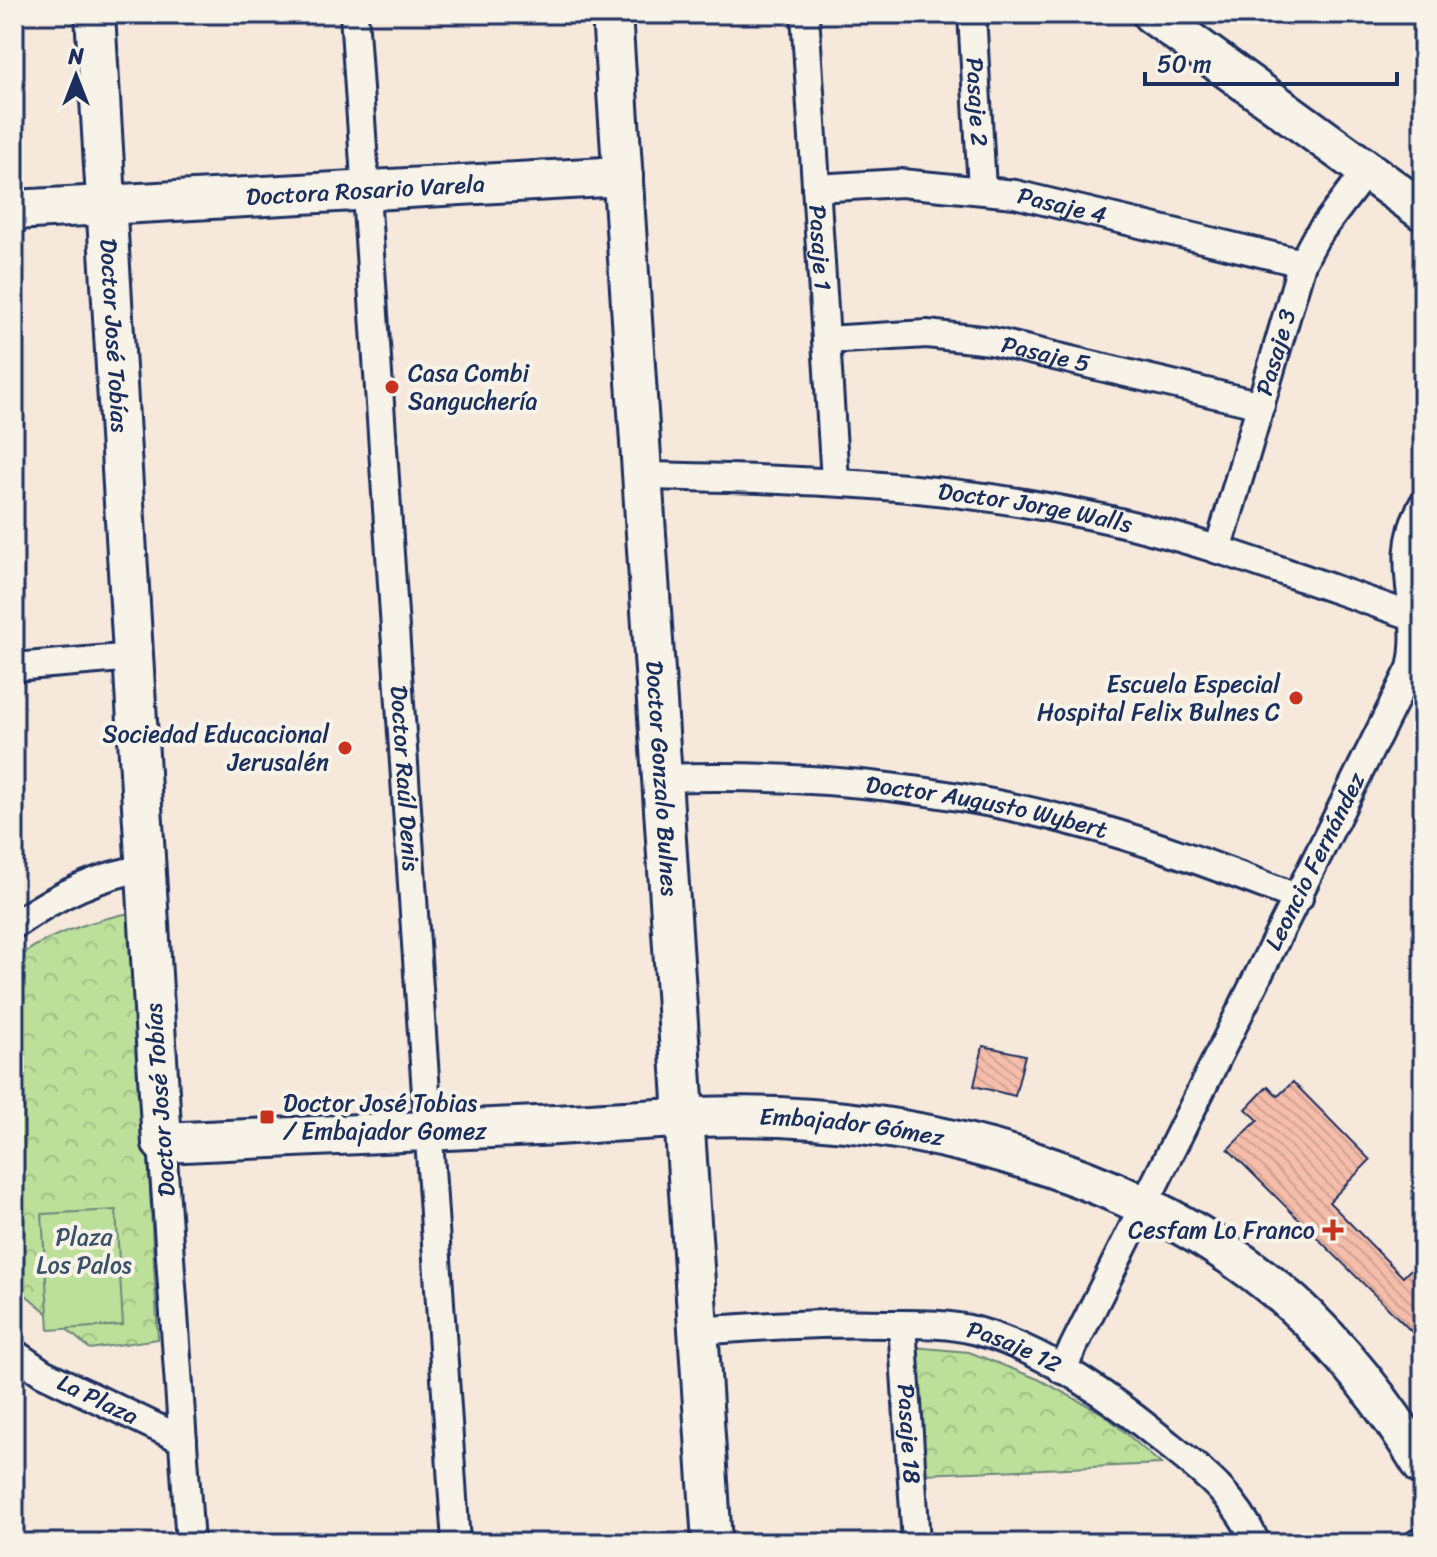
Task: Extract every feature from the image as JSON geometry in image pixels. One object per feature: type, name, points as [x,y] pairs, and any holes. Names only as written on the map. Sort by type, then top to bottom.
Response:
[{"type":"street","name":"Doctor José Tobías","points":[[95,14],[162,1143],[190,1543]]},
{"type":"street","name":"Doctor Raúl Denis","points":[[354,14],[456,1543]]},
{"type":"street","name":"Doctor Gonzalo Bulnes","points":[[612,14],[712,1543]]},
{"type":"street","name":"Pasaje 1","points":[[805,14],[835,480]]},
{"type":"street","name":"Pasaje 2","points":[[972,14],[982,189]]},
{"type":"street","points":[[1152,14],[1423,211]]},
{"type":"street","name":"Pasaje 3","points":[[1218,550],[1302,263],[1321,229],[1367,170]]},
{"type":"street","name":"Doctora Rosario Varela","points":[[14,210],[623,176]]},
{"type":"street","name":"Pasaje 4","points":[[816,188],[901,183],[982,189],[1047,200],[1302,263]]},
{"type":"street","name":"Pasaje 5","points":[[826,340],[927,334],[968,338],[1026,347],[1261,405]]},
{"type":"street","name":"Doctor Jorge Walls","points":[[643,476],[835,480],[935,489],[1027,503],[1156,531],[1412,616]]},
{"type":"street","name":"Leoncio Fernández","points":[[1062,1370],[1411,668],[1415,651],[1407,553],[1410,534],[1423,504]]},
{"type":"street","points":[[14,667],[134,657]]},
{"type":"street","name":"Doctor Augusto Wybert","points":[[663,778],[806,778],[952,795],[1099,828],[1299,898]]},
{"type":"street","points":[[14,925],[69,892],[116,874],[146,868]]},
{"type":"street","name":"Embajador Gómez","points":[[162,1143],[777,1117],[832,1120],[934,1135],[1027,1160],[1143,1207],[1217,1246],[1292,1303],[1351,1364],[1423,1466]]},
{"type":"street","name":"Pasaje 12","points":[[698,1331],[802,1323],[902,1324],[976,1331],[1001,1339],[1112,1400],[1218,1484],[1239,1509],[1256,1543]]},
{"type":"street","name":"Pasaje 18","points":[[902,1324],[916,1543]]},
{"type":"street","name":"La Plaza","points":[[14,1353],[43,1373],[183,1440]]},
{"type":"green space","name":"Plaza Los Palos","points":[[135,912],[158,1339],[90,1349],[14,1285],[14,963],[53,937],[87,924]]},
{"type":"green space","points":[[116,1210],[123,1325],[49,1330],[42,1214]]},
{"type":"green space","points":[[913,1347],[969,1352],[1038,1379],[1104,1414],[1161,1464],[923,1474]]},
{"type":"building","points":[[983,1046],[1025,1055],[1015,1096],[974,1086]]},
{"type":"building","name":"Cesfam Lo Franco","points":[[1293,1082],[1370,1160],[1329,1202],[1403,1277],[1423,1257],[1423,1343],[1228,1149],[1258,1120],[1246,1109],[1268,1086],[1278,1096]]},
{"type":"place","name":"Casa Combi Sanguchería","points":[[392,387]]},
{"type":"place","name":"Escuela Especial Hospital Felix Bulnes C","points":[[1296,698]]},
{"type":"place","name":"Sociedad Educacional Jerusalén","points":[[345,748]]},
{"type":"place","name":"Doctor José Tobias / Embajador Gomez","points":[[267,1117]]},
{"type":"place","name":"Cesfam Lo Franco","points":[[1333,1230]]}]
